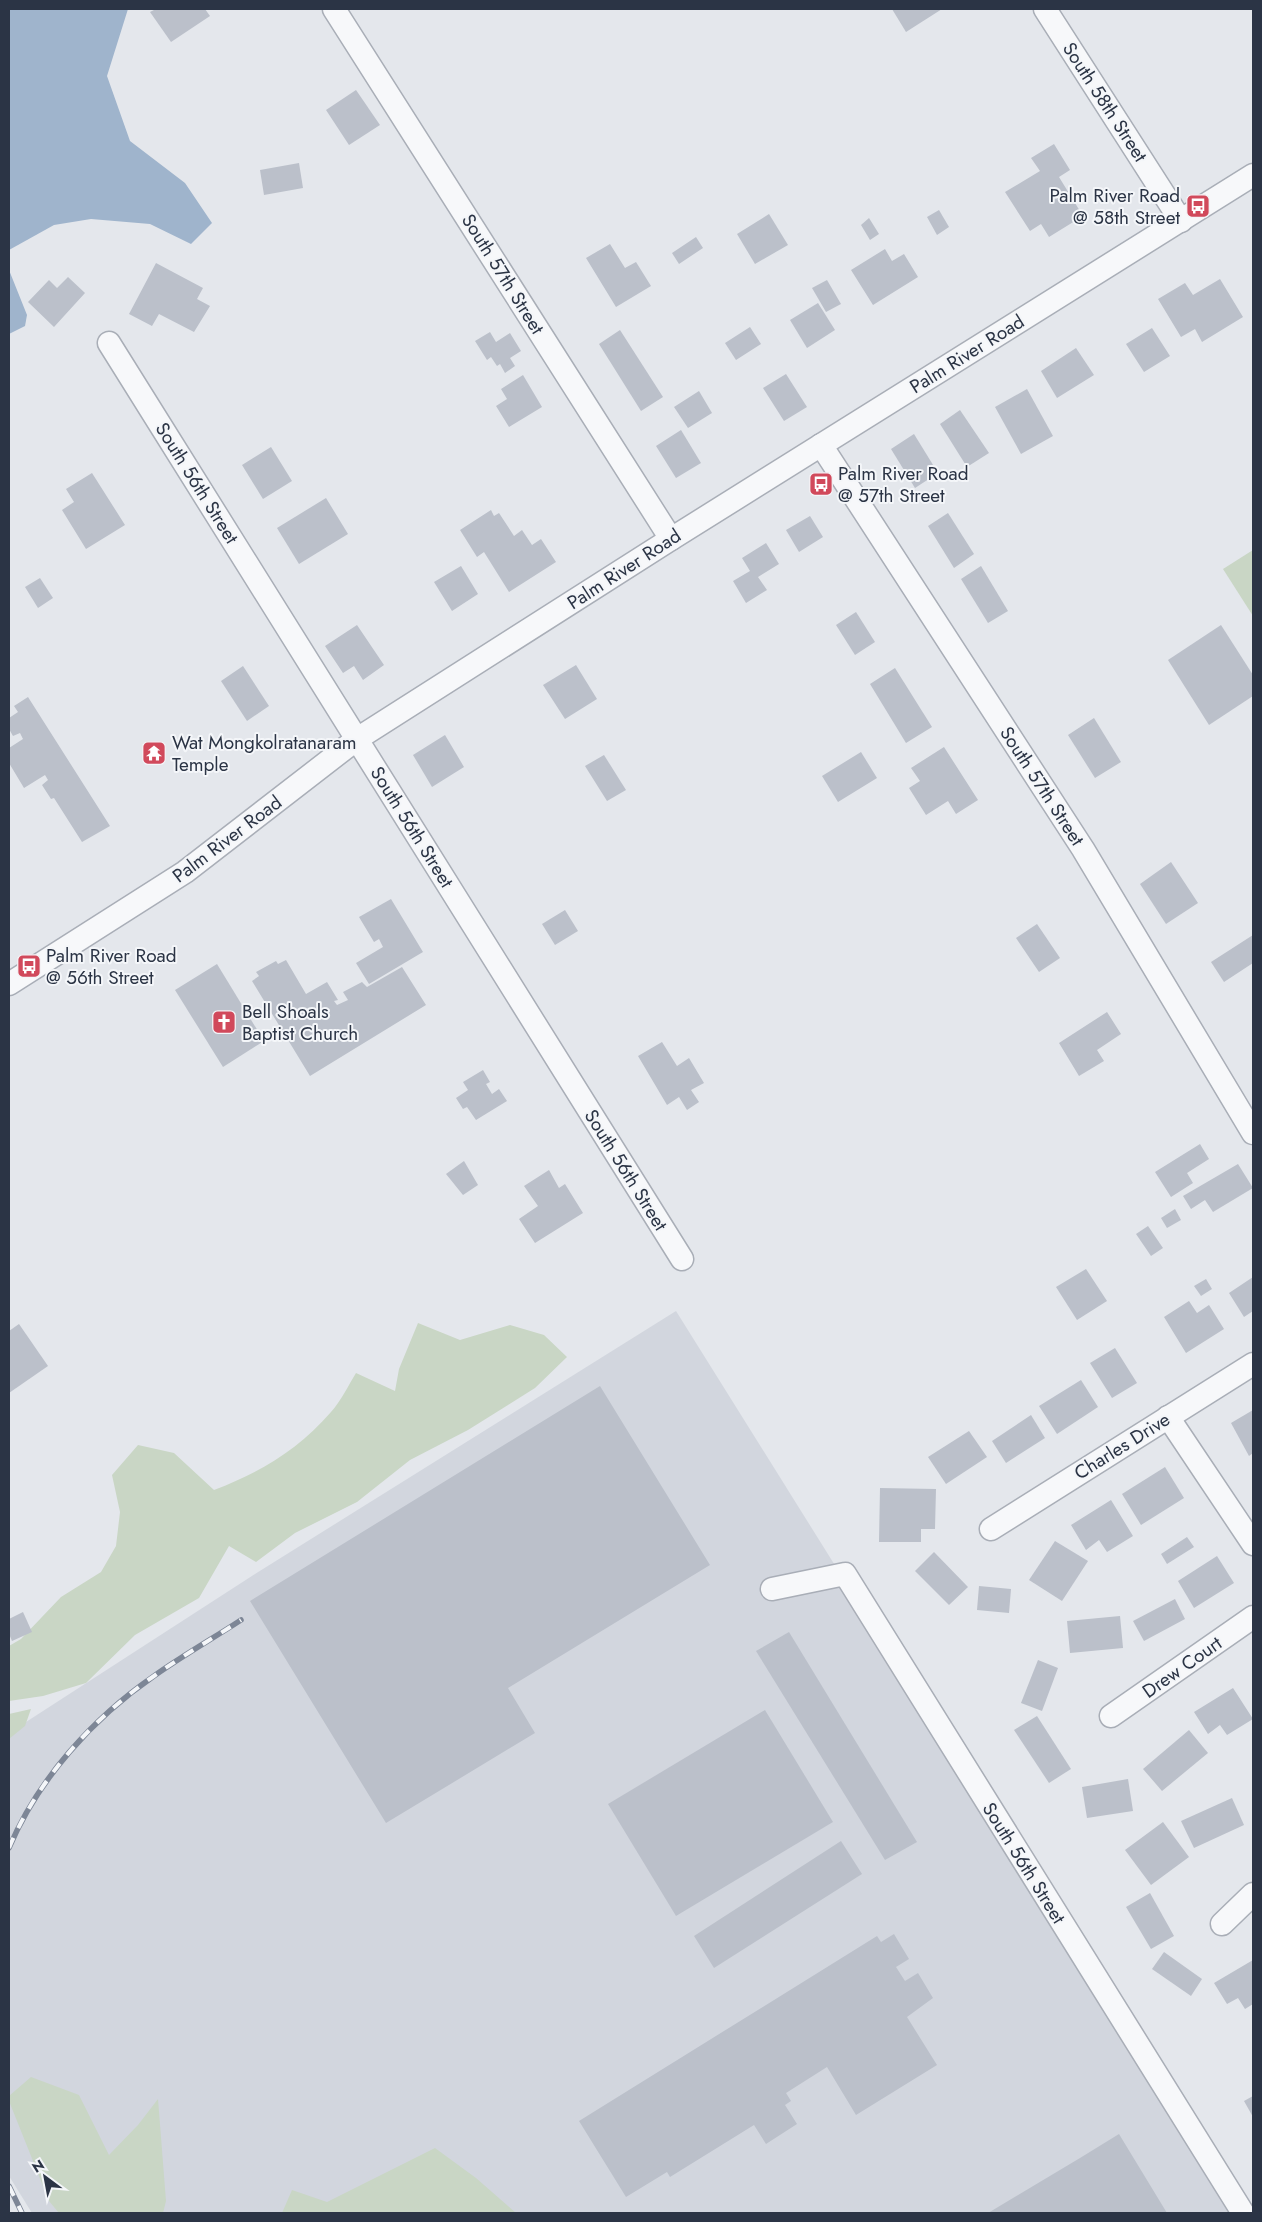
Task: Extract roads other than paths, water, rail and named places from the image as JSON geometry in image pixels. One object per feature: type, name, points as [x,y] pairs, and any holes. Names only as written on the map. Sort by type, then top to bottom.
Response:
[{"type":"street","name":"South 57th Street","points":[[334,9],[671,539]]},
{"type":"street","name":"South 58th Street","points":[[1045,9],[1181,220]]},
{"type":"street","name":"Palm River Road","points":[[9,984],[185,872],[357,740],[671,539],[1253,175]]},
{"type":"street","name":"South 56th Street","points":[[109,343],[682,1259]]},
{"type":"street","name":"South 57th Street","points":[[821,445],[1083,849],[1253,1132]]},
{"type":"street","name":"Charles Drive","points":[[991,1529],[1253,1364]]},
{"type":"street","points":[[1168,1417],[1253,1544]]},
{"type":"street","name":"South 56th Street","points":[[772,1589],[844,1574],[1243,2213]]},
{"type":"street","name":"Drew Court","points":[[1110,1716],[1253,1617]]},
{"type":"street","points":[[1222,1924],[1253,1894]]},
{"type":"water","points":[[9,9],[128,9],[107,76],[130,141],[185,183],[212,223],[191,244],[150,224],[91,219],[54,225],[9,250]]},
{"type":"water","points":[[9,270],[27,315],[25,326],[9,334]]},
{"type":"railway","points":[[9,1848],[35,1798],[52,1774],[89,1731],[131,1693],[154,1676],[241,1620]]},
{"type":"railway","points":[[9,2186],[22,2213]]},
{"type":"place","name":"Palm River Road @ 58th Street","points":[[1198,206]]},
{"type":"place","name":"Palm River Road @ 57th Street","points":[[821,484]]},
{"type":"place","name":"Wat Mongkolratanaram Temple","points":[[154,753]]},
{"type":"place","name":"Palm River Road @ 56th Street","points":[[29,966]]},
{"type":"place","name":"Bell Shoals Baptist Church","points":[[224,1022]]}]
